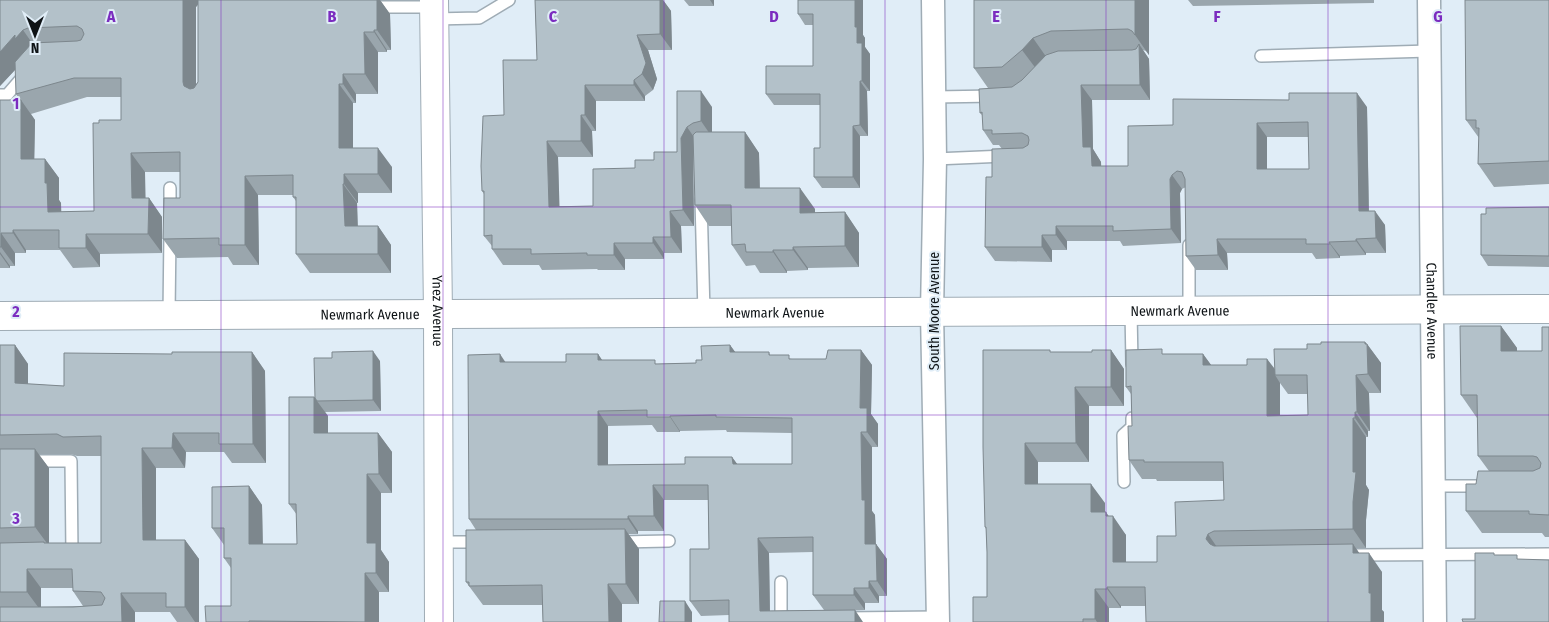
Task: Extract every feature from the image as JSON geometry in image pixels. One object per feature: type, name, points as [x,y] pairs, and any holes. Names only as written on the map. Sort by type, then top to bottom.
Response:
[{"type":"street","name":"South Moore Avenue","points":[[933,0],[935,159],[932,312],[938,619]]},
{"type":"street","name":"Chandler Avenue","points":[[1429,0],[1435,622]]},
{"type":"street","name":"Ynez Avenue","points":[[434,8],[438,314],[439,622]]},
{"type":"street","name":"Newmark Avenue","points":[[0,316],[1549,309]]},
{"type":"lane","points":[[354,7],[434,8],[479,18],[508,0]]},
{"type":"lane","points":[[1261,56],[1429,51]]},
{"type":"lane","points":[[0,95],[7,95],[36,61]]},
{"type":"lane","points":[[934,97],[1003,96]]},
{"type":"lane","points":[[935,159],[1013,156]]},
{"type":"lane","points":[[701,186],[704,313]]},
{"type":"lane","points":[[169,315],[170,188]]},
{"type":"lane","points":[[1189,232],[1190,311]]},
{"type":"lane","points":[[1131,311],[1132,371]]},
{"type":"lane","points":[[1124,482],[1123,435],[1132,427],[1132,408]]},
{"type":"lane","points":[[0,461],[71,461],[72,553],[54,554]]},
{"type":"lane","points":[[1435,486],[1492,486]]},
{"type":"lane","points":[[609,542],[669,541]]},
{"type":"lane","points":[[439,542],[489,542]]},
{"type":"lane","points":[[1345,555],[1549,554]]},
{"type":"lane","points":[[781,582],[781,612],[785,618],[804,618]]},
{"type":"lane","points":[[833,618],[938,619]]},
{"type":"building","points":[[0,0],[183,0],[183,82],[184,86],[190,89],[194,88],[198,82],[198,0],[377,0],[377,30],[374,30],[374,32],[364,32],[365,74],[343,74],[343,84],[339,84],[339,148],[378,148],[378,174],[344,174],[343,184],[345,226],[378,226],[378,254],[296,254],[296,197],[293,197],[293,175],[245,176],[245,245],[219,245],[219,238],[163,239],[164,198],[180,198],[180,152],[131,153],[132,198],[149,198],[148,234],[86,234],[86,248],[59,248],[59,230],[13,230],[13,233],[1,233],[0,247],[0,100],[21,100],[21,159],[45,159],[48,212],[94,211],[93,123],[99,123],[99,120],[121,120],[121,78],[74,78],[16,94],[15,62],[32,43],[77,41],[81,40],[84,34],[82,29],[77,26],[28,28],[23,30],[15,39],[15,35],[0,52]]},
{"type":"building","points":[[535,0],[660,0],[660,34],[637,35],[646,63],[642,74],[634,80],[634,85],[585,85],[585,115],[581,115],[581,141],[547,141],[549,207],[593,206],[593,169],[635,168],[635,160],[654,160],[654,152],[677,152],[677,91],[701,91],[701,121],[687,127],[681,138],[683,210],[670,211],[671,237],[653,237],[653,243],[614,243],[614,255],[587,255],[587,253],[531,254],[531,249],[492,249],[492,235],[484,236],[484,191],[482,191],[481,166],[483,116],[504,115],[503,60],[537,60]]},
{"type":"building","points":[[798,0],[855,0],[857,43],[862,43],[862,81],[860,81],[860,125],[853,126],[853,177],[814,177],[814,148],[820,148],[820,94],[766,94],[766,66],[813,66],[813,14],[798,14]]},
{"type":"building","points":[[974,0],[1135,0],[1135,35],[1128,29],[1051,31],[1033,38],[1002,67],[974,68]]},
{"type":"building","points":[[1465,0],[1549,0],[1549,161],[1478,164],[1479,128],[1476,128],[1476,120],[1466,120]]},
{"type":"building","points":[[1139,44],[1140,85],[1081,85],[1083,147],[1091,147],[1092,166],[1128,166],[1128,126],[1173,125],[1173,99],[1289,100],[1289,93],[1357,93],[1359,211],[1375,211],[1376,238],[1329,242],[1330,244],[1306,244],[1306,239],[1217,239],[1218,255],[1186,256],[1185,179],[1182,172],[1177,171],[1170,179],[1171,229],[1113,231],[1113,226],[1056,226],[1056,235],[1042,235],[1042,247],[985,247],[986,177],[992,177],[992,149],[1023,148],[1028,145],[1029,140],[1028,136],[1022,133],[992,134],[992,130],[983,130],[979,89],[1012,87],[1022,80],[1046,55],[1058,51],[1136,49]],"holes":[[[1308,122],[1309,169],[1257,169],[1257,123]]]},
{"type":"building","points":[[696,132],[745,132],[745,188],[800,188],[800,213],[845,212],[845,246],[793,247],[793,250],[746,252],[745,244],[732,245],[731,205],[695,205],[693,135]]},
{"type":"building","points":[[1549,207],[1549,256],[1481,255],[1481,214],[1486,214],[1486,208]]},
{"type":"building","points":[[1460,326],[1501,326],[1501,351],[1542,351],[1542,327],[1549,327],[1549,515],[1529,514],[1529,511],[1466,511],[1466,484],[1476,484],[1478,471],[1533,471],[1540,468],[1541,463],[1537,457],[1533,456],[1478,456],[1477,395],[1461,395]]},
{"type":"building","points":[[1321,342],[1365,342],[1367,344],[1368,374],[1356,375],[1357,412],[1355,412],[1355,418],[1353,418],[1353,472],[1356,472],[1353,529],[1214,531],[1208,534],[1206,539],[1214,546],[1353,544],[1353,553],[1369,553],[1371,622],[1146,622],[1145,587],[1107,587],[1107,589],[1095,589],[1095,619],[1083,619],[1083,622],[973,622],[973,597],[987,597],[983,447],[983,350],[1092,352],[1092,350],[1111,350],[1111,387],[1075,387],[1076,443],[1025,443],[1025,484],[1091,484],[1091,512],[1106,512],[1106,516],[1113,516],[1113,562],[1157,562],[1157,536],[1176,536],[1175,502],[1224,500],[1223,462],[1144,462],[1144,460],[1129,460],[1128,426],[1132,426],[1131,386],[1126,387],[1126,350],[1162,349],[1162,354],[1203,354],[1203,365],[1247,365],[1247,359],[1267,359],[1267,416],[1308,415],[1307,375],[1275,375],[1274,349],[1307,349],[1307,344],[1321,344]]},
{"type":"building","points":[[0,345],[15,345],[15,383],[64,386],[64,353],[172,354],[172,352],[252,352],[253,444],[219,444],[219,433],[173,433],[172,448],[142,448],[143,540],[185,540],[185,607],[166,607],[166,593],[121,593],[122,622],[0,622],[0,607],[102,605],[105,598],[101,592],[73,591],[72,569],[27,569],[27,592],[0,592],[0,543],[101,543],[101,436],[63,437],[57,434],[0,435]]},
{"type":"building","points":[[730,345],[730,352],[769,352],[769,355],[789,355],[789,359],[826,359],[828,350],[861,350],[860,408],[867,408],[867,432],[861,432],[862,500],[865,500],[865,544],[876,544],[877,581],[869,581],[869,588],[854,588],[854,595],[813,595],[813,537],[758,538],[760,611],[855,610],[855,622],[729,622],[729,600],[690,601],[690,549],[709,549],[708,485],[653,485],[654,516],[628,516],[628,519],[469,519],[468,355],[500,354],[500,362],[566,362],[566,354],[598,354],[598,360],[655,360],[655,364],[696,363],[696,360],[702,360],[701,346]],"holes":[[[647,410],[647,417],[716,415],[716,417],[792,418],[792,464],[733,464],[732,457],[685,457],[685,464],[598,465],[598,411]]]},
{"type":"building","points":[[373,351],[373,400],[317,401],[315,398],[314,358],[332,358],[332,352]]},
{"type":"building","points":[[289,397],[314,397],[314,433],[378,433],[379,474],[367,474],[367,543],[376,543],[376,573],[365,573],[365,622],[206,622],[205,606],[231,606],[231,558],[224,558],[224,528],[212,528],[212,487],[249,486],[249,544],[297,544],[296,504],[289,504]]},
{"type":"building","points":[[0,449],[35,449],[35,527],[0,528]]},
{"type":"building","points":[[625,529],[626,584],[608,584],[609,622],[543,622],[542,585],[469,586],[469,582],[466,582],[466,530]]},
{"type":"building","points":[[1475,553],[1517,555],[1517,559],[1549,560],[1549,622],[1463,622],[1462,619],[1475,619]]},
{"type":"building","points":[[660,601],[685,601],[685,622],[659,622]]}]
